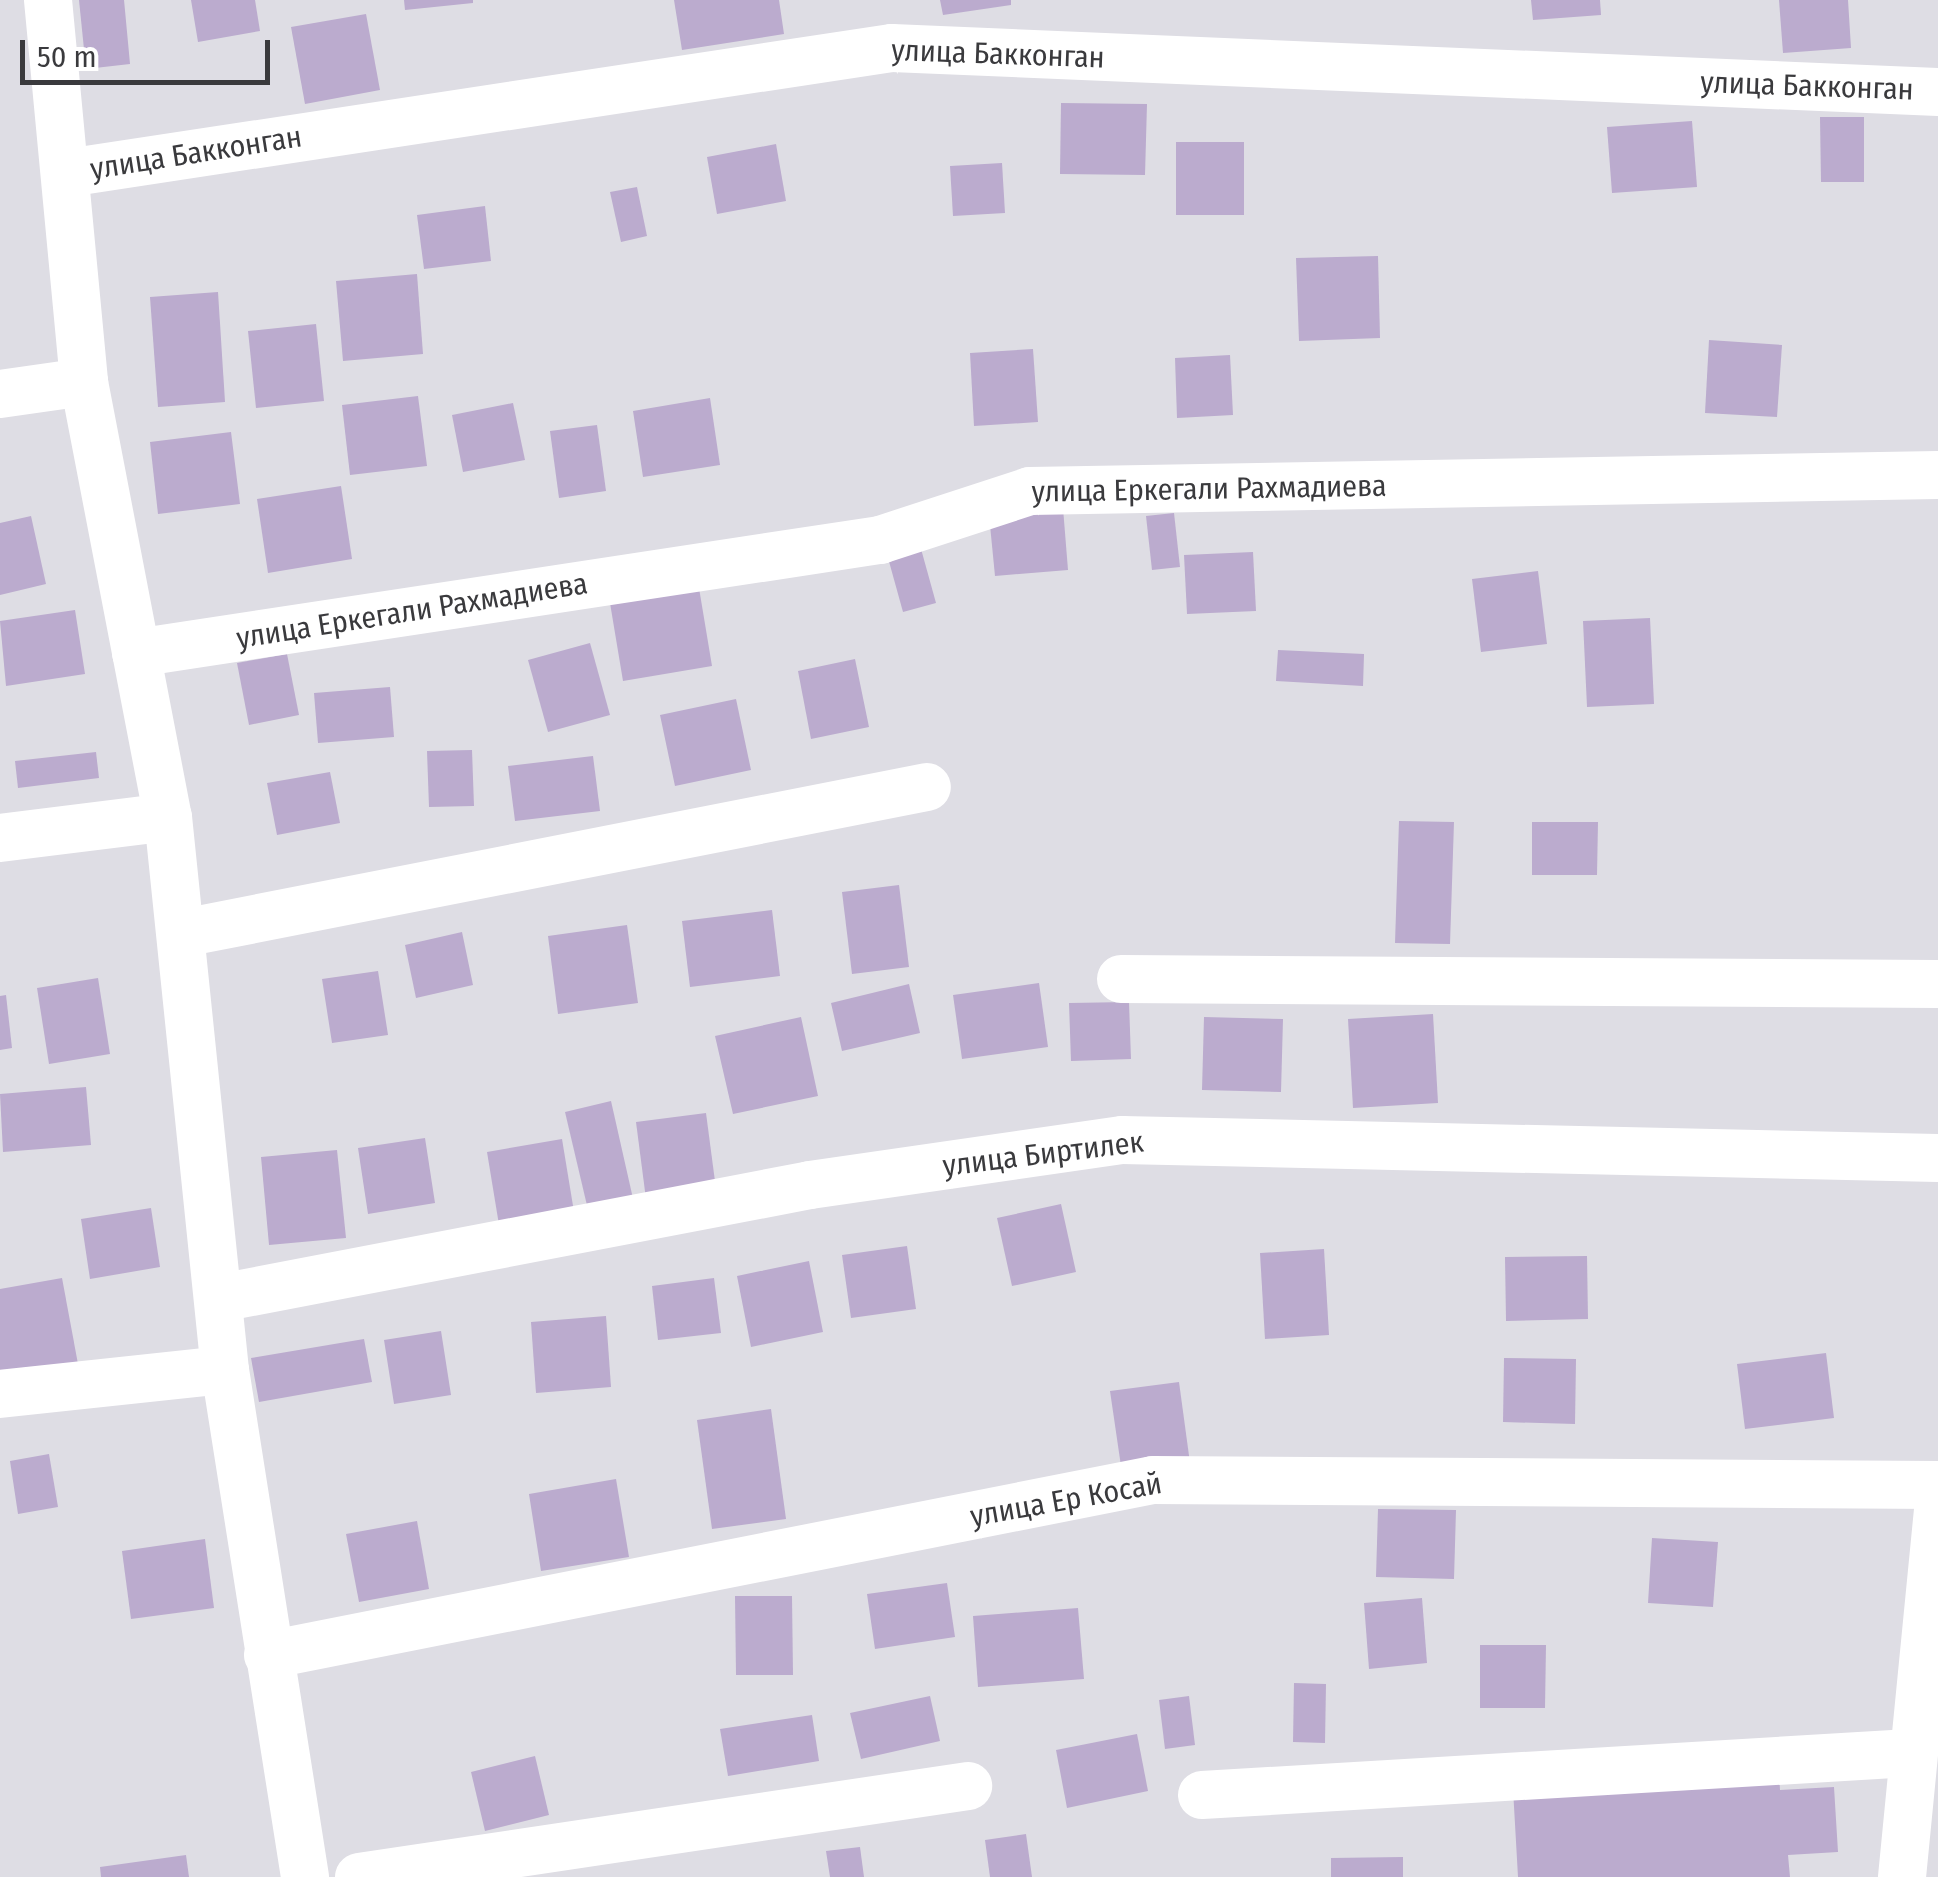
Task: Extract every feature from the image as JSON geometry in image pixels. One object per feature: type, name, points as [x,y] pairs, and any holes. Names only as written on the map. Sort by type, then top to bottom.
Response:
[{"type":"street","points":[[48,0],[84,382],[168,817],[184,933],[225,1370],[305,1877]]},
{"type":"street","name":"улица Бакконган","points":[[66,173],[892,48],[1938,92]]},
{"type":"street","points":[[0,394],[84,382]]},
{"type":"street","name":"улица Еркегали Рахмадиева","points":[[136,654],[880,540],[1030,491],[1938,474]]},
{"type":"street","points":[[184,933],[926,787]]},
{"type":"street","points":[[0,838],[168,817]]},
{"type":"street","points":[[1121,978],[1938,984]]},
{"type":"street","name":"улица Биртилек","points":[[220,1298],[810,1185],[1122,1140],[1938,1158]]},
{"type":"street","points":[[0,1394],[225,1370]]},
{"type":"street","name":"улица Ер Косай","points":[[268,1655],[1153,1480],[1938,1484]]},
{"type":"street","points":[[1902,1877],[1922,1801],[1910,1753],[1932,1604],[1938,1509]]},
{"type":"street","points":[[1202,1795],[1910,1753]]},
{"type":"street","points":[[359,1877],[968,1786]]},
{"type":"building","points":[[79,0],[124,0],[130,64],[86,69]]},
{"type":"building","points":[[191,0],[255,0],[260,31],[198,42]]},
{"type":"building","points":[[404,0],[473,0],[473,3],[405,10]]},
{"type":"building","points":[[674,0],[779,0],[784,34],[682,50]]},
{"type":"building","points":[[940,0],[1011,0],[1011,5],[943,15]]},
{"type":"building","points":[[1531,0],[1600,0],[1601,15],[1533,20]]},
{"type":"building","points":[[1779,0],[1848,0],[1851,48],[1783,53]]},
{"type":"building","points":[[366,14],[380,90],[305,104],[291,27]]},
{"type":"building","points":[[1061,103],[1147,104],[1145,175],[1060,174]]},
{"type":"building","points":[[1820,117],[1864,117],[1864,182],[1821,182]]},
{"type":"building","points":[[1692,121],[1697,187],[1612,193],[1607,127]]},
{"type":"building","points":[[1176,142],[1244,142],[1244,215],[1176,215]]},
{"type":"building","points":[[776,144],[786,201],[717,214],[707,157]]},
{"type":"building","points":[[1002,163],[1005,213],[953,216],[950,166]]},
{"type":"building","points":[[637,187],[647,236],[621,242],[610,192]]},
{"type":"building","points":[[485,206],[491,261],[424,269],[417,215]]},
{"type":"building","points":[[1378,256],[1380,338],[1299,341],[1296,258]]},
{"type":"building","points":[[417,274],[423,354],[343,361],[336,281]]},
{"type":"building","points":[[218,292],[225,402],[158,407],[150,297]]},
{"type":"building","points":[[316,324],[324,401],[256,408],[248,331]]},
{"type":"building","points":[[1709,340],[1782,345],[1777,417],[1705,413]]},
{"type":"building","points":[[1033,349],[1038,422],[974,426],[970,353]]},
{"type":"building","points":[[1230,355],[1233,415],[1177,418],[1175,358]]},
{"type":"building","points":[[418,396],[427,466],[350,475],[342,405]]},
{"type":"building","points":[[710,398],[720,465],[643,477],[633,411]]},
{"type":"building","points":[[513,403],[525,460],[463,472],[452,415]]},
{"type":"building","points":[[597,425],[606,491],[559,498],[550,431]]},
{"type":"building","points":[[231,432],[240,504],[158,514],[150,442]]},
{"type":"building","points":[[341,486],[352,559],[268,573],[257,499]]},
{"type":"building","points":[[1063,508],[1068,570],[995,576],[989,515]]},
{"type":"building","points":[[1174,513],[1180,567],[1152,570],[1146,516]]},
{"type":"building","points":[[31,516],[46,584],[0,595],[0,523]]},
{"type":"building","points":[[918,538],[936,603],[903,612],[885,547]]},
{"type":"building","points":[[1253,552],[1256,611],[1187,614],[1184,555]]},
{"type":"building","points":[[1538,571],[1547,644],[1481,652],[1472,579]]},
{"type":"building","points":[[699,588],[712,666],[623,681],[610,603]]},
{"type":"building","points":[[75,610],[85,674],[6,686],[0,621]]},
{"type":"building","points":[[1650,618],[1654,704],[1587,707],[1583,621]]},
{"type":"building","points":[[590,643],[610,715],[548,732],[528,660]]},
{"type":"building","points":[[1278,650],[1364,654],[1363,686],[1276,681]]},
{"type":"building","points":[[287,654],[299,715],[249,725],[237,663]]},
{"type":"building","points":[[855,659],[869,727],[811,739],[798,671]]},
{"type":"building","points":[[390,687],[394,737],[318,743],[314,693]]},
{"type":"building","points":[[736,699],[751,770],[675,786],[660,715]]},
{"type":"building","points":[[472,750],[474,806],[429,807],[427,751]]},
{"type":"building","points":[[96,752],[99,778],[18,788],[15,761]]},
{"type":"building","points":[[593,756],[600,811],[515,821],[508,766]]},
{"type":"building","points":[[330,772],[340,823],[277,835],[267,783]]},
{"type":"building","points":[[1399,821],[1454,822],[1450,944],[1395,943]]},
{"type":"building","points":[[1532,822],[1598,822],[1597,875],[1532,875]]},
{"type":"building","points":[[899,885],[909,967],[852,974],[842,892]]},
{"type":"building","points":[[772,910],[780,976],[690,987],[682,921]]},
{"type":"building","points":[[627,925],[638,1003],[558,1014],[548,936]]},
{"type":"building","points":[[462,932],[473,985],[416,998],[405,945]]},
{"type":"building","points":[[378,971],[388,1035],[332,1043],[322,979]]},
{"type":"building","points":[[98,978],[110,1054],[49,1064],[37,988]]},
{"type":"building","points":[[1039,983],[1048,1047],[962,1059],[953,995]]},
{"type":"building","points":[[909,984],[920,1033],[842,1051],[831,1003]]},
{"type":"building","points":[[6,995],[12,1048],[0,1050],[0,996]]},
{"type":"building","points":[[1129,1002],[1131,1059],[1071,1061],[1069,1003]]},
{"type":"building","points":[[1433,1014],[1438,1103],[1353,1108],[1348,1019]]},
{"type":"building","points":[[801,1017],[818,1096],[733,1114],[715,1036]]},
{"type":"building","points":[[1204,1017],[1283,1019],[1281,1092],[1202,1090]]},
{"type":"building","points":[[86,1087],[91,1145],[3,1152],[0,1094]]},
{"type":"building","points":[[611,1101],[634,1203],[589,1214],[565,1112]]},
{"type":"building","points":[[706,1113],[716,1189],[646,1199],[636,1122]]},
{"type":"building","points":[[425,1138],[435,1203],[368,1214],[358,1148]]},
{"type":"building","points":[[562,1139],[576,1224],[501,1237],[487,1152]]},
{"type":"building","points":[[337,1150],[346,1238],[269,1245],[261,1157]]},
{"type":"building","points":[[1061,1204],[1076,1272],[1012,1286],[997,1218]]},
{"type":"building","points":[[151,1208],[160,1267],[90,1279],[81,1219]]},
{"type":"building","points":[[907,1246],[916,1309],[851,1318],[842,1255]]},
{"type":"building","points":[[1324,1249],[1329,1335],[1265,1339],[1260,1253]]},
{"type":"building","points":[[1587,1256],[1588,1319],[1506,1321],[1505,1257]]},
{"type":"building","points":[[809,1261],[823,1332],[751,1347],[737,1276]]},
{"type":"building","points":[[62,1278],[78,1364],[0,1379],[0,1289]]},
{"type":"building","points":[[714,1278],[721,1333],[658,1340],[652,1286]]},
{"type":"building","points":[[606,1316],[611,1387],[536,1393],[531,1322]]},
{"type":"building","points":[[441,1331],[451,1395],[394,1404],[384,1340]]},
{"type":"building","points":[[364,1339],[372,1382],[259,1402],[251,1358]]},
{"type":"building","points":[[1826,1353],[1834,1418],[1745,1429],[1737,1364]]},
{"type":"building","points":[[1504,1358],[1576,1359],[1575,1424],[1503,1422]]},
{"type":"building","points":[[1179,1382],[1190,1463],[1122,1473],[1110,1391]]},
{"type":"building","points":[[771,1409],[786,1519],[712,1529],[697,1420]]},
{"type":"building","points":[[49,1454],[58,1507],[18,1514],[10,1461]]},
{"type":"building","points":[[616,1479],[629,1557],[541,1571],[529,1494]]},
{"type":"building","points":[[1378,1509],[1456,1510],[1454,1579],[1376,1577]]},
{"type":"building","points":[[417,1521],[429,1589],[359,1602],[346,1534]]},
{"type":"building","points":[[1652,1538],[1718,1542],[1713,1607],[1648,1603]]},
{"type":"building","points":[[205,1539],[214,1608],[131,1619],[122,1551]]},
{"type":"building","points":[[947,1583],[955,1637],[875,1649],[867,1594]]},
{"type":"building","points":[[735,1596],[792,1596],[793,1675],[736,1675]]},
{"type":"building","points":[[1422,1598],[1427,1663],[1369,1669],[1364,1603]]},
{"type":"building","points":[[1078,1608],[1084,1679],[978,1687],[973,1616]]},
{"type":"building","points":[[1480,1645],[1546,1645],[1545,1708],[1480,1708]]},
{"type":"building","points":[[1294,1683],[1326,1684],[1325,1743],[1293,1742]]},
{"type":"building","points":[[930,1696],[940,1741],[861,1759],[850,1713]]},
{"type":"building","points":[[1189,1696],[1195,1745],[1165,1749],[1159,1700]]},
{"type":"building","points":[[812,1715],[819,1761],[728,1776],[720,1729]]},
{"type":"building","points":[[1137,1734],[1148,1791],[1067,1808],[1056,1750]]},
{"type":"building","points":[[535,1756],[549,1815],[485,1831],[471,1772]]},
{"type":"building","points":[[1779,1773],[1780,1790],[1834,1787],[1838,1852],[1788,1855],[1790,1877],[1518,1877],[1513,1789]]},
{"type":"building","points":[[1026,1834],[1032,1877],[990,1877],[985,1840]]},
{"type":"building","points":[[860,1847],[864,1877],[830,1877],[826,1851]]},
{"type":"building","points":[[186,1855],[189,1877],[101,1877],[100,1867]]},
{"type":"building","points":[[1403,1857],[1403,1877],[1331,1877],[1331,1858]]}]
